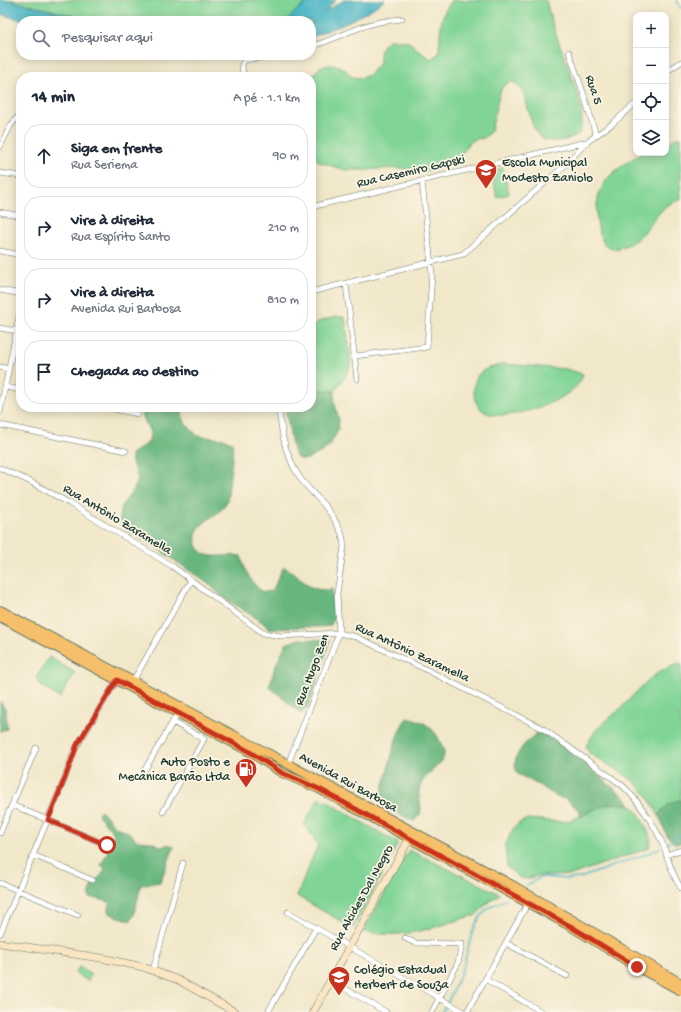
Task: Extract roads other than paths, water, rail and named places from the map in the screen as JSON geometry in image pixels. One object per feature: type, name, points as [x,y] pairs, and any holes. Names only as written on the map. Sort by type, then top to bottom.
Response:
[{"type":"main road","name":"Avenida Rui Barbosa","points":[[0,610],[289,764],[411,835],[681,983]]},
{"type":"main road","name":"Avenida Rui Barbosa","points":[[0,618],[262,759],[284,774],[319,789],[411,835]]},
{"type":"main road","points":[[284,774],[291,772],[292,769],[289,764]]},
{"type":"main road","name":"Avenida Rui Barbosa","points":[[522,895],[528,903],[681,991]]},
{"type":"street","points":[[316,44],[359,28],[385,21],[402,19]]},
{"type":"street","name":"Rua 5","points":[[569,52],[596,134]]},
{"type":"street","points":[[243,72],[242,64],[245,60]]},
{"type":"street","points":[[669,70],[681,62]]},
{"type":"street","points":[[316,291],[458,256],[467,251],[562,168],[596,134],[612,124],[633,106]]},
{"type":"street","points":[[0,147],[11,125],[16,120]]},
{"type":"street","name":"Rua Casemiro Gapski","points":[[316,207],[587,142]]},
{"type":"street","points":[[0,173],[16,175]]},
{"type":"street","points":[[355,356],[427,347],[432,288],[431,263],[422,181]]},
{"type":"street","points":[[0,212],[16,215]]},
{"type":"street","points":[[0,251],[16,254]]},
{"type":"street","points":[[346,284],[357,378]]},
{"type":"street","points":[[0,290],[16,293]]},
{"type":"street","points":[[0,328],[16,331],[0,409]]},
{"type":"street","points":[[12,350],[16,351]]},
{"type":"street","points":[[0,367],[9,369]]},
{"type":"street","points":[[5,387],[16,389]]},
{"type":"street","points":[[128,412],[138,414]]},
{"type":"street","name":"Rua Hugo Zen","points":[[279,412],[286,449],[294,468],[302,481],[329,511],[342,534],[344,546],[337,593],[339,633],[289,764]]},
{"type":"street","points":[[0,425],[126,450]]},
{"type":"street","name":"Rua Antônio Zaramella","points":[[0,468],[29,481],[69,503],[172,566],[263,633],[281,636],[339,633],[356,637],[542,728],[631,793],[639,803],[659,838],[673,875],[681,888]]},
{"type":"street","points":[[134,681],[191,580]]},
{"type":"street","points":[[0,934],[48,820],[77,745],[117,680]]},
{"type":"street","points":[[144,771],[178,713]]},
{"type":"street","points":[[163,812],[204,739],[173,722]]},
{"type":"street","points":[[0,833],[36,748]]},
{"type":"street","points":[[12,805],[107,845]]},
{"type":"street","name":"Rua Alcides Dal Negro","points":[[313,1012],[411,835]]},
{"type":"street","points":[[666,855],[681,850]]},
{"type":"street","points":[[33,855],[92,880]]},
{"type":"street","points":[[153,970],[183,863]]},
{"type":"street","points":[[0,883],[78,915]]},
{"type":"street","points":[[467,1012],[528,903]]},
{"type":"street","points":[[288,912],[464,1012]]},
{"type":"street","points":[[268,1012],[316,928]]},
{"type":"street","points":[[406,938],[415,943],[462,944],[458,963],[441,999],[432,1012]]},
{"type":"street","points":[[0,943],[119,961],[153,970],[178,980],[235,1012]]},
{"type":"street","points":[[506,943],[566,976]]},
{"type":"street","points":[[485,979],[542,1012]]},
{"type":"street","points":[[330,980],[386,1012]]},
{"type":"water","points":[[0,0],[8,0],[74,16],[16,16],[16,18],[0,14]]},
{"type":"water","points":[[314,0],[336,0],[324,12],[344,0],[385,0],[358,17],[316,35],[316,16],[291,16],[300,7]]},
{"type":"waterway","points":[[676,0],[681,8]]},
{"type":"waterway","points":[[667,844],[681,834]]},
{"type":"waterway","points":[[527,885],[539,878],[544,877],[566,879],[580,878],[660,848]]},
{"type":"waterway","points":[[442,1012],[464,964],[471,936],[477,922],[486,910],[507,899]]},
{"type":"place","name":"Escola Municipal Modesto Zaniolo","points":[[486,190]]},
{"type":"place","name":"Auto Posto e Mecânica Barão Ltda","points":[[246,788]]},
{"type":"place","name":"Colégio Estadual Herbert de Souza","points":[[339,996]]}]
